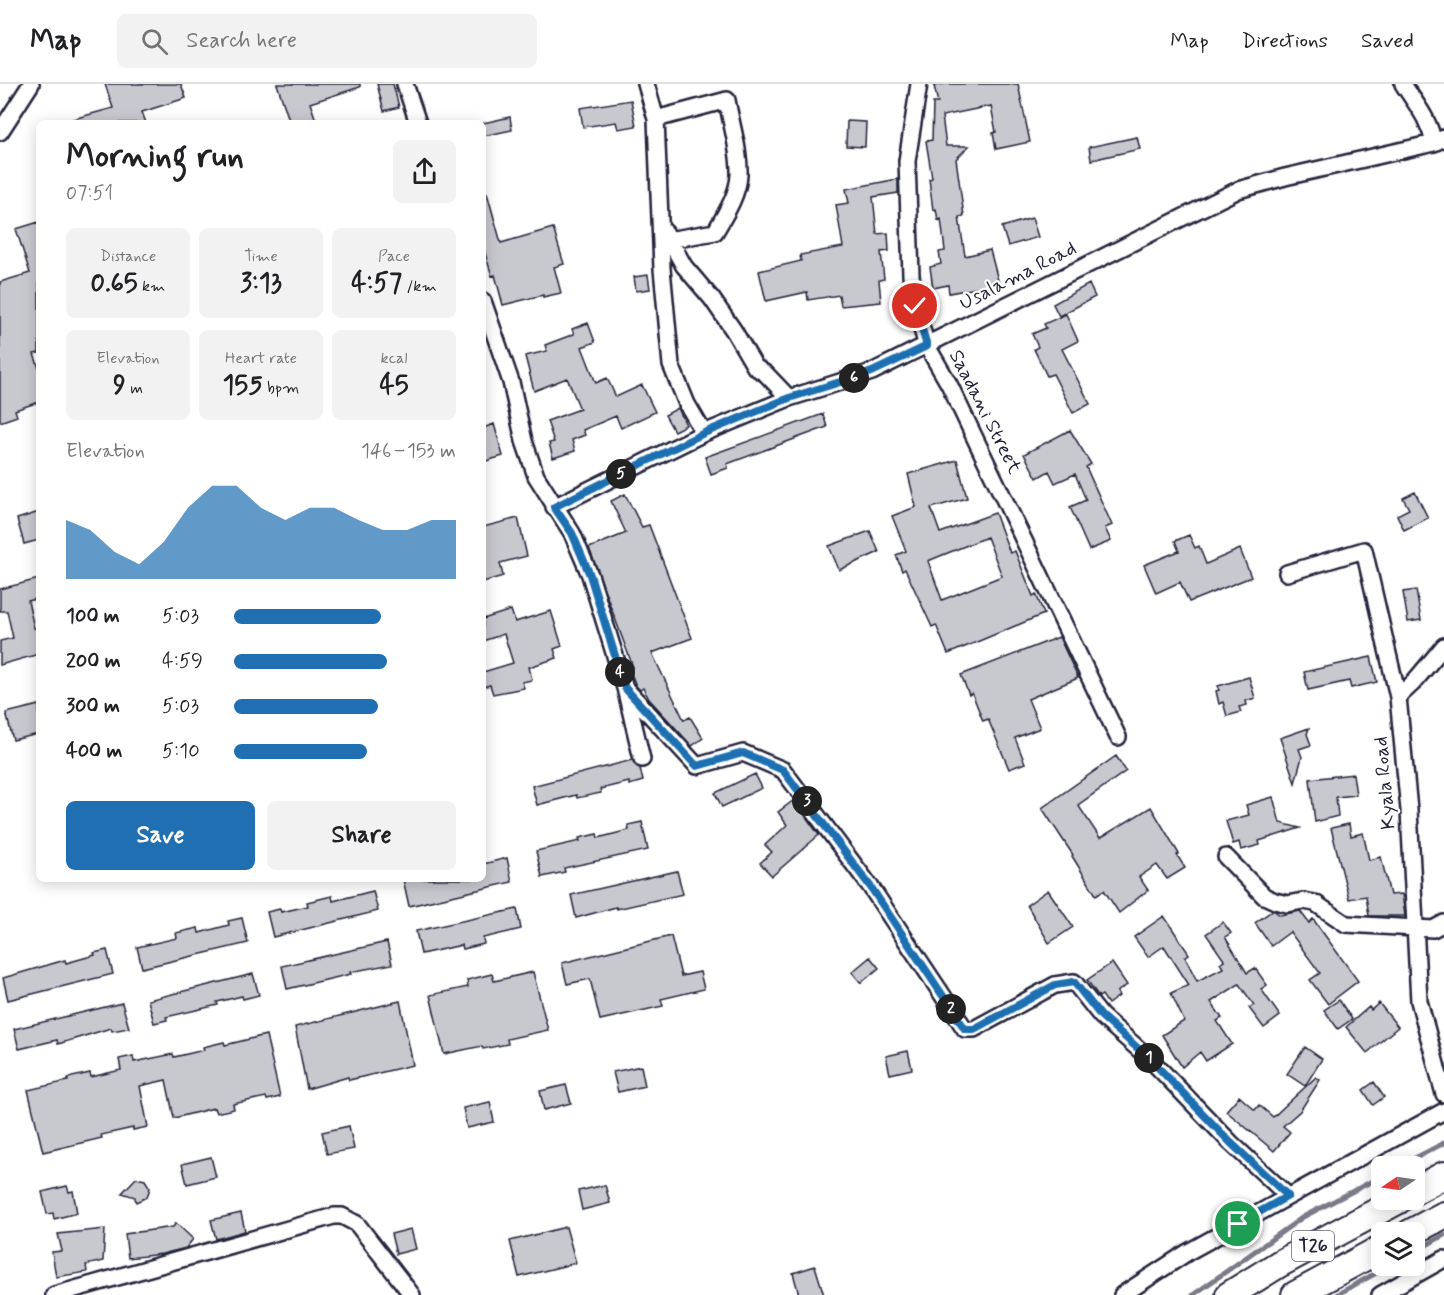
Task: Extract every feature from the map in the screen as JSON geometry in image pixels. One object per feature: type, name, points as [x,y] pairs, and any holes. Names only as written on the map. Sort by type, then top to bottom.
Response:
[{"type":"highway","points":[[1425,1185],[1444,1175]]},
{"type":"highway","name":"T26","points":[[1229,1295],[1279,1264],[1380,1210]]},
{"type":"highway","points":[[1425,1225],[1444,1215]]},
{"type":"highway","name":"T26","points":[[1295,1295],[1371,1254]]},
{"type":"street","points":[[0,132],[31,84]]},
{"type":"street","points":[[405,84],[417,120]]},
{"type":"street","points":[[646,84],[656,119],[659,215],[671,365],[687,404],[704,433]]},
{"type":"street","name":"Saadani Street","points":[[919,84],[907,160],[909,231],[915,306],[927,346],[949,384],[1118,736]]},
{"type":"street","points":[[1404,84],[1439,141]]},
{"type":"street","points":[[656,119],[727,100],[740,176],[735,195],[716,232],[668,240]]},
{"type":"street","name":"Usalama Road","points":[[554,507],[704,433],[789,398],[872,372],[1238,190],[1439,141]]},
{"type":"street","points":[[659,215],[668,240],[684,266],[712,299],[755,368],[766,374],[789,398]]},
{"type":"street","points":[[486,310],[511,382],[524,441],[536,476],[572,533],[590,575],[625,688],[642,759]]},
{"type":"street","name":"Kyala Road","points":[[1287,573],[1364,550],[1398,697],[1409,810],[1416,928],[1415,964],[1419,1001],[1444,1094]]},
{"type":"street","points":[[1398,697],[1444,646]]},
{"type":"street","points":[[625,688],[697,766],[743,753],[783,770],[870,886],[965,1029],[974,1029],[1055,985],[1074,982],[1101,1016],[1150,1059],[1231,1143],[1288,1196]]},
{"type":"street","points":[[1226,857],[1264,896],[1287,904],[1303,901],[1315,903],[1346,924],[1433,928],[1444,923]]},
{"type":"street","points":[[1122,1295],[1188,1252],[1444,1111]]},
{"type":"street","points":[[54,1295],[334,1216],[350,1219],[357,1224],[412,1295]]},
{"type":"street","points":[[1380,1295],[1444,1259]]},
{"type":"building","points":[[105,84],[181,84],[186,98],[142,112],[145,120],[73,120],[113,108]]},
{"type":"building","points":[[277,84],[360,84],[360,87],[310,103],[316,120],[289,120]]},
{"type":"building","points":[[377,84],[393,84],[399,107],[384,111]]},
{"type":"building","points":[[1018,84],[1030,142],[996,149],[993,133],[996,132],[991,106],[942,116],[946,146],[969,146],[956,159],[964,216],[959,217],[965,256],[990,250],[999,284],[949,293],[948,285],[933,288],[930,267],[941,264],[939,252],[945,251],[941,219],[938,220],[936,209],[933,210],[929,179],[932,178],[926,141],[932,140],[933,103],[938,103],[934,86]]},
{"type":"building","points":[[631,100],[636,126],[618,129],[616,122],[583,127],[580,108]]},
{"type":"building","points":[[510,117],[512,130],[486,135],[486,122]]},
{"type":"building","points":[[847,121],[866,122],[865,147],[846,146]]},
{"type":"building","points":[[1137,137],[1140,149],[1091,160],[1089,147]]},
{"type":"building","points":[[898,179],[898,193],[873,197],[877,234],[888,233],[889,251],[881,252],[884,279],[879,280],[881,302],[841,306],[839,295],[808,300],[807,292],[766,301],[759,271],[801,261],[800,255],[843,247],[836,205],[849,203],[846,189]]},
{"type":"building","points":[[486,193],[501,243],[553,228],[564,264],[554,267],[561,293],[503,305],[495,275],[492,276],[486,257]]},
{"type":"building","points":[[1032,218],[1038,237],[1008,246],[1002,227]]},
{"type":"building","points":[[36,223],[36,354],[34,354],[36,403],[15,410],[17,416],[0,422],[0,282],[30,273],[16,229]]},
{"type":"building","points":[[648,275],[650,289],[636,291],[634,277]]},
{"type":"building","points":[[1089,284],[1095,297],[1059,316],[1053,304]]},
{"type":"building","points":[[1066,314],[1078,341],[1062,349],[1090,404],[1073,413],[1053,374],[1047,376],[1034,349],[1038,347],[1032,334],[1046,328],[1044,324]]},
{"type":"building","points":[[588,323],[595,342],[582,347],[596,383],[607,378],[616,397],[642,385],[655,412],[621,428],[616,416],[583,430],[585,435],[572,440],[575,451],[553,458],[549,443],[554,442],[547,421],[580,409],[567,378],[534,391],[525,356],[547,351],[545,345],[574,334],[572,329]]},
{"type":"building","points":[[678,408],[686,425],[674,431],[665,415]]},
{"type":"building","points":[[823,414],[827,427],[727,464],[728,468],[711,474],[705,457]]},
{"type":"building","points":[[494,424],[503,456],[486,461],[486,427]]},
{"type":"building","points":[[1070,430],[1091,464],[1086,467],[1112,525],[1105,528],[1111,541],[1089,550],[1070,507],[1086,500],[1075,474],[1055,483],[1049,471],[1037,478],[1024,454]]},
{"type":"building","points":[[957,460],[967,498],[931,508],[940,533],[995,513],[1010,553],[1015,551],[1033,596],[1036,594],[1044,614],[948,654],[936,625],[932,627],[896,555],[906,551],[892,516],[916,507],[908,474]],"holes":[[[987,537],[1002,576],[942,600],[928,561]]]},
{"type":"building","points":[[1415,492],[1428,518],[1404,530],[1397,515],[1409,509],[1403,498]]},
{"type":"building","points":[[625,494],[642,527],[649,525],[692,638],[652,653],[684,720],[690,717],[703,738],[692,746],[649,699],[643,688],[640,690],[636,686],[629,668],[633,667],[589,548],[626,533],[611,501]]},
{"type":"building","points":[[36,513],[36,541],[24,544],[17,519]]},
{"type":"building","points":[[518,518],[527,556],[500,563],[503,576],[486,581],[486,526]]},
{"type":"building","points":[[870,531],[879,552],[839,570],[829,546]]},
{"type":"building","points":[[1189,535],[1195,548],[1199,546],[1206,564],[1240,549],[1251,577],[1189,602],[1180,582],[1156,593],[1144,565],[1179,551],[1175,541]]},
{"type":"building","points":[[36,580],[36,599],[28,601],[36,629],[36,655],[0,665],[0,641],[13,638],[7,611],[0,611],[0,589]]},
{"type":"building","points":[[1416,590],[1421,620],[1408,622],[1403,592]]},
{"type":"building","points":[[511,610],[515,622],[551,611],[562,646],[554,649],[557,658],[529,667],[532,680],[522,682],[524,688],[493,694],[490,685],[486,686],[486,671],[513,663],[504,634],[486,640],[486,618]]},
{"type":"building","points":[[1059,637],[1078,678],[1028,699],[1040,728],[1015,738],[1025,763],[1009,769],[988,719],[983,721],[972,693],[969,695],[961,675]]},
{"type":"building","points":[[1371,657],[1377,682],[1351,688],[1349,681],[1308,690],[1304,672]]},
{"type":"building","points":[[1249,677],[1255,698],[1246,701],[1247,705],[1239,707],[1241,712],[1227,716],[1223,702],[1219,704],[1216,691],[1219,690],[1218,686]]},
{"type":"building","points":[[36,706],[36,735],[13,740],[6,713]]},
{"type":"building","points":[[1309,728],[1307,734],[1311,745],[1299,749],[1302,757],[1295,783],[1280,738]]},
{"type":"building","points":[[1116,756],[1126,771],[1078,805],[1100,838],[1151,807],[1185,868],[1167,879],[1157,865],[1139,877],[1148,890],[1119,913],[1104,890],[1096,895],[1042,808]]},
{"type":"building","points":[[632,760],[640,768],[643,781],[600,789],[601,793],[577,798],[576,795],[537,805],[532,786]]},
{"type":"building","points":[[755,774],[762,788],[722,807],[715,793]]},
{"type":"building","points":[[1353,774],[1356,795],[1336,797],[1338,816],[1315,822],[1310,779]]},
{"type":"building","points":[[1273,797],[1280,823],[1300,828],[1259,841],[1260,845],[1241,850],[1239,842],[1233,844],[1226,821],[1249,815],[1246,805]]},
{"type":"building","points":[[794,800],[819,835],[772,876],[760,863],[772,852],[765,845],[787,825],[778,812]]},
{"type":"building","points":[[642,822],[648,850],[564,868],[565,872],[542,877],[536,851],[580,841],[579,838],[597,834],[598,838],[629,830],[628,825]]},
{"type":"building","points":[[1349,824],[1351,836],[1363,833],[1369,860],[1381,857],[1390,895],[1402,894],[1405,916],[1369,916],[1366,896],[1349,899],[1331,828]]},
{"type":"building","points":[[507,858],[512,882],[409,906],[404,882],[486,882],[486,863]]},
{"type":"building","points":[[677,871],[683,894],[617,909],[616,907],[576,918],[571,895]]},
{"type":"building","points":[[1048,890],[1073,927],[1049,943],[1027,905]]},
{"type":"building","points":[[373,891],[378,911],[273,937],[267,912],[280,909],[281,912],[308,906],[307,902],[332,896],[333,901]]},
{"type":"building","points":[[517,909],[521,929],[483,938],[484,944],[463,949],[462,945],[421,954],[416,931]]},
{"type":"building","points":[[1273,910],[1280,915],[1300,911],[1309,923],[1313,919],[1358,981],[1328,1004],[1310,980],[1320,973],[1290,932],[1271,946],[1255,923]]},
{"type":"building","points":[[1164,916],[1189,954],[1185,957],[1197,981],[1223,968],[1220,963],[1224,960],[1206,934],[1223,922],[1231,933],[1225,937],[1247,973],[1255,968],[1267,985],[1261,989],[1280,1016],[1264,1028],[1249,1008],[1254,1005],[1239,984],[1211,1002],[1222,1018],[1217,1021],[1232,1044],[1206,1061],[1200,1052],[1182,1067],[1162,1035],[1184,1021],[1171,993],[1189,985],[1164,946],[1148,957],[1134,937]]},
{"type":"building","points":[[242,918],[248,943],[142,968],[137,947],[177,938],[176,933],[198,928],[199,933],[229,925],[228,921]]},
{"type":"building","points":[[671,936],[681,976],[700,972],[704,989],[661,999],[663,1006],[600,1020],[590,979],[567,984],[562,963]]},
{"type":"building","points":[[387,942],[392,964],[350,972],[351,974],[287,989],[282,966]]},
{"type":"building","points":[[107,950],[113,974],[8,1000],[3,978],[65,960],[66,963]]},
{"type":"building","points":[[870,957],[879,968],[861,983],[852,972]]},
{"type":"building","points":[[1112,963],[1127,985],[1117,992],[1119,996],[1108,1004],[1102,995],[1099,997],[1087,980]]},
{"type":"building","points":[[533,972],[548,1030],[507,1039],[508,1044],[483,1049],[482,1046],[444,1054],[430,995],[468,987],[467,980],[492,974],[494,981]]},
{"type":"building","points":[[253,974],[259,995],[243,999],[242,996],[217,1002],[218,1005],[166,1017],[167,1020],[154,1023],[148,1000]]},
{"type":"building","points":[[1339,1000],[1352,1019],[1338,1029],[1324,1010]]},
{"type":"building","points":[[400,1001],[413,1065],[349,1080],[348,1077],[307,1089],[295,1027]]},
{"type":"building","points":[[122,1003],[129,1028],[112,1031],[111,1028],[58,1044],[57,1040],[19,1049],[14,1029]]},
{"type":"building","points":[[1379,1003],[1398,1027],[1367,1053],[1346,1027],[1369,1007],[1371,1010]]},
{"type":"building","points":[[266,1035],[280,1097],[267,1100],[266,1097],[233,1104],[234,1109],[216,1113],[214,1108],[174,1118],[166,1080],[140,1086],[148,1127],[101,1135],[102,1138],[43,1152],[28,1090],[68,1081],[68,1078],[90,1073],[91,1077],[121,1070],[119,1059],[133,1056],[134,1062],[173,1054],[174,1057],[204,1050],[203,1047],[224,1042],[225,1045]]},
{"type":"building","points":[[1305,1047],[1322,1059],[1305,1086],[1287,1074]]},
{"type":"building","points":[[908,1051],[912,1069],[890,1074],[886,1056]]},
{"type":"building","points":[[641,1066],[645,1086],[618,1092],[613,1072]]},
{"type":"building","points":[[1316,1077],[1320,1080],[1300,1111],[1283,1126],[1290,1132],[1274,1151],[1226,1111],[1239,1096],[1255,1110],[1259,1105],[1273,1117]]},
{"type":"building","points":[[1374,1082],[1384,1097],[1373,1105],[1363,1090]]},
{"type":"building","points":[[566,1085],[571,1103],[544,1110],[540,1091]]},
{"type":"building","points":[[490,1102],[494,1122],[467,1128],[463,1108]]},
{"type":"building","points":[[349,1126],[354,1149],[327,1154],[322,1132]]},
{"type":"building","points":[[211,1157],[216,1177],[187,1184],[182,1164]]},
{"type":"building","points":[[136,1178],[145,1180],[150,1188],[147,1197],[136,1202],[135,1197],[122,1193]]},
{"type":"building","points":[[605,1185],[610,1203],[582,1210],[578,1191]]},
{"type":"building","points":[[67,1186],[69,1192],[73,1191],[77,1213],[54,1219],[53,1213],[47,1214],[42,1192]]},
{"type":"building","points":[[241,1213],[245,1231],[216,1239],[211,1220]]},
{"type":"building","points":[[176,1223],[193,1239],[186,1248],[162,1254],[128,1258],[125,1234],[173,1227]]},
{"type":"building","points":[[566,1227],[576,1263],[519,1277],[510,1241]]},
{"type":"building","points":[[105,1229],[103,1261],[86,1265],[87,1272],[56,1277],[52,1252],[62,1251],[58,1234]]},
{"type":"building","points":[[411,1229],[416,1249],[396,1254],[391,1234]]},
{"type":"building","points":[[815,1266],[824,1295],[799,1295],[793,1273]]},
{"type":"waterway","points":[[1419,1156],[1444,1143]]},
{"type":"waterway","points":[[1193,1295],[1303,1217],[1371,1182]]},
{"type":"waterway","points":[[1425,1246],[1444,1235]]},
{"type":"waterway","points":[[1336,1295],[1371,1276]]},
{"type":"route","points":[[915,306],[927,346],[872,372],[789,398],[704,433],[554,507],[572,533],[590,575],[625,688],[692,761],[697,766],[743,753],[783,770],[870,886],[965,1029],[970,1030],[981,1026],[1002,1012],[1055,985],[1074,982],[1101,1016],[1132,1041],[1231,1143],[1288,1196],[1238,1224]]}]
